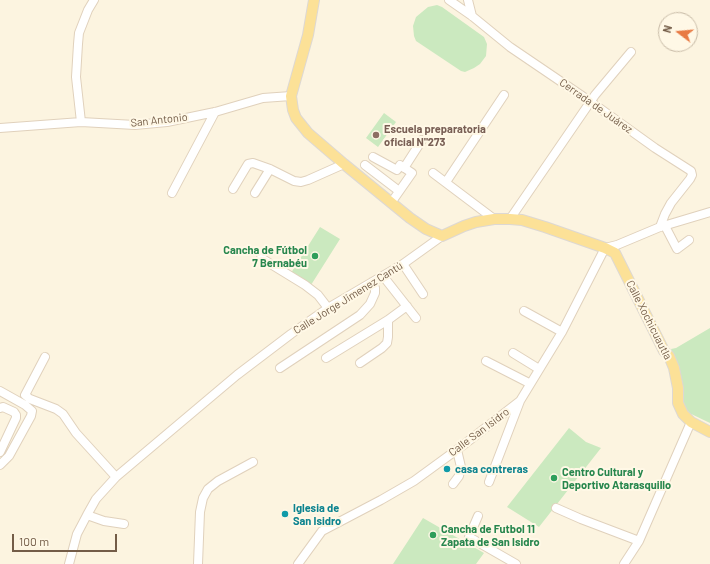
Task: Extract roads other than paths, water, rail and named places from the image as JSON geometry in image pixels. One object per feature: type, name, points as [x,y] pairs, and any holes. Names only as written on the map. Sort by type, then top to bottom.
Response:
[{"type":"main road","points":[[313,2],[308,35],[291,96],[293,110],[302,126],[308,133],[344,164],[420,225],[442,236]]},
{"type":"main road","name":"Calle Jorge Jimenez Cantú","points":[[442,236],[464,226],[494,219],[510,219],[522,220],[545,227],[604,248]]},
{"type":"main road","name":"Calle Xochicuautla","points":[[604,248],[615,253],[664,351],[669,356],[674,368],[678,388],[678,403],[683,414],[691,422],[710,432]]},
{"type":"street","points":[[81,122],[76,77],[79,33],[88,10],[94,0]]},
{"type":"street","name":"Cerrada de Juárez","points":[[449,0],[472,16],[510,47],[692,172],[690,179],[664,214],[663,226]]},
{"type":"street","points":[[468,0],[472,16]]},
{"type":"street","points":[[510,219],[595,95],[630,52]]},
{"type":"street","points":[[446,182],[504,95]]},
{"type":"street","name":"San Antonio","points":[[0,128],[81,122],[135,125],[167,122],[215,112],[263,98],[291,96]]},
{"type":"street","points":[[172,193],[215,112]]},
{"type":"street","points":[[404,168],[422,140]]},
{"type":"street","points":[[373,157],[397,170],[400,165],[412,173],[391,203]]},
{"type":"street","points":[[233,189],[248,164],[252,163],[270,169],[294,181],[301,182],[344,164]]},
{"type":"street","points":[[365,165],[399,191]]},
{"type":"street","points":[[255,193],[270,169]]},
{"type":"street","points":[[433,172],[494,219]]},
{"type":"street","points":[[604,248],[617,245],[663,226],[710,212]]},
{"type":"street","points":[[663,226],[677,250],[689,240]]},
{"type":"street","name":"Calle Jorge Jimenez Cantú","points":[[69,564],[77,534],[87,515],[96,499],[116,477],[237,374],[328,308],[403,264],[442,236]]},
{"type":"street","name":"Calle San Isidro","points":[[298,564],[322,531],[382,500],[414,481],[520,401],[529,383],[562,332],[604,248]]},
{"type":"street","points":[[261,258],[305,285],[318,295],[328,308]]},
{"type":"street","points":[[403,264],[423,294]]},
{"type":"street","points":[[383,276],[416,318]]},
{"type":"street","points":[[280,368],[360,315],[370,304],[375,293],[375,288],[372,282]]},
{"type":"street","points":[[326,358],[388,320],[407,306]]},
{"type":"street","points":[[524,311],[562,332]]},
{"type":"street","points":[[360,362],[382,348],[387,343],[388,320]]},
{"type":"street","points":[[513,353],[539,369]]},
{"type":"street","points":[[45,357],[25,394],[30,399],[56,409],[63,414],[76,433],[116,477]]},
{"type":"street","points":[[486,361],[529,383]]},
{"type":"street","points":[[0,392],[26,405],[32,411],[31,416],[9,456],[0,465]]},
{"type":"street","points":[[489,482],[520,401]]},
{"type":"street","points":[[0,408],[3,407],[14,412],[16,415],[0,452]]},
{"type":"street","points":[[624,564],[639,540],[691,422]]},
{"type":"street","points":[[454,484],[459,476],[461,468],[457,450]]},
{"type":"street","points":[[198,564],[200,512],[203,498],[208,489],[218,481],[253,462]]},
{"type":"street","points":[[556,508],[581,519],[639,540]]},
{"type":"street","points":[[87,515],[104,521],[124,524]]},
{"type":"street","points":[[478,516],[469,536],[516,564]]},
{"type":"place","name":"Escuela preparatoria oficial N\"273","points":[[376,135]]},
{"type":"place","name":"Cancha de Fútbol 7 Bernabéu","points":[[315,256]]},
{"type":"place","name":"casa contreras","points":[[447,469]]},
{"type":"place","name":"Centro Cultural y Deportivo Atarasquillo","points":[[554,478]]},
{"type":"place","name":"Iglesia de San Isidro","points":[[285,514]]},
{"type":"place","name":"Cancha de Futbol 11 Zapata de San Isidro","points":[[433,535]]}]
